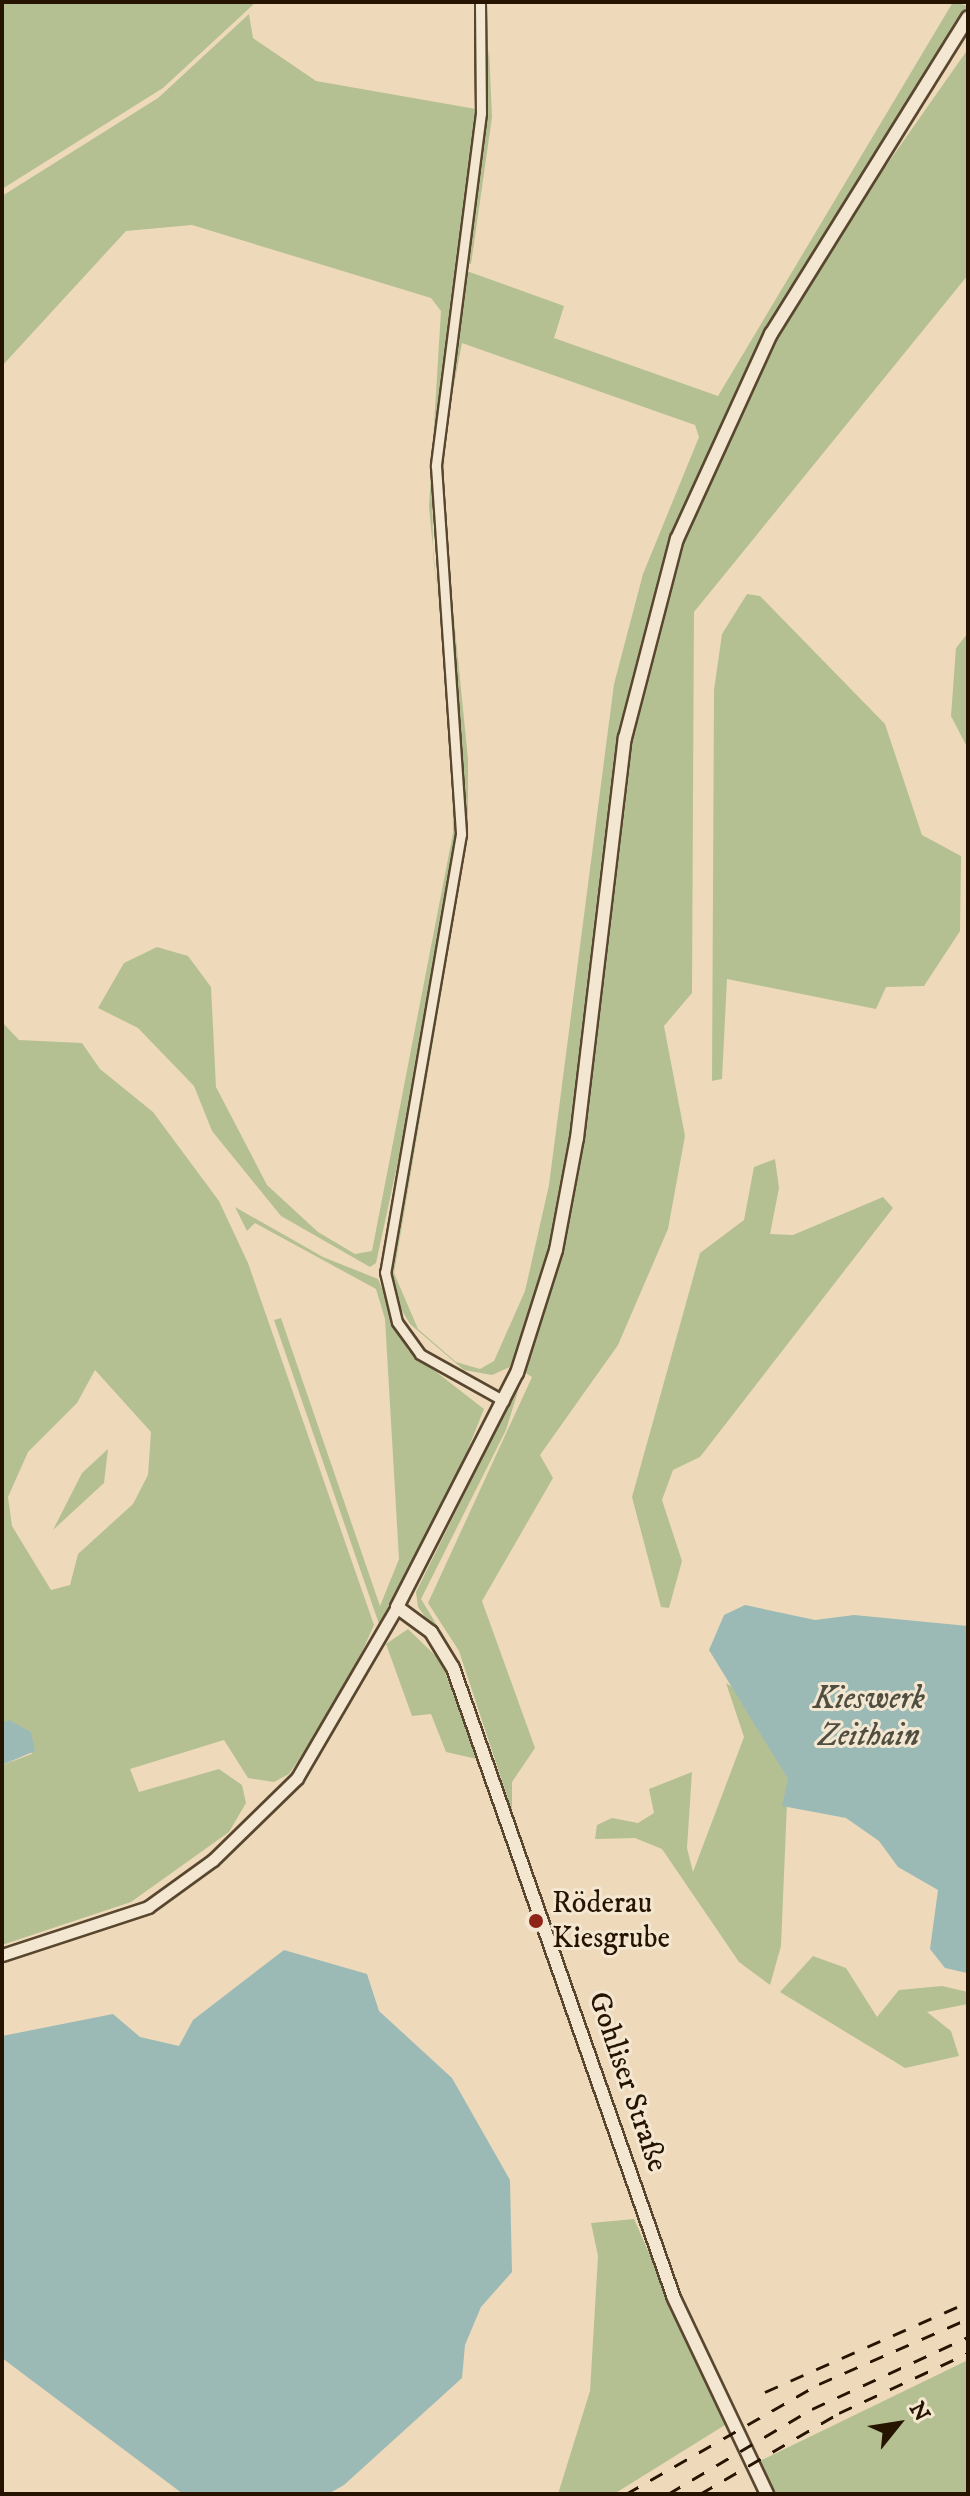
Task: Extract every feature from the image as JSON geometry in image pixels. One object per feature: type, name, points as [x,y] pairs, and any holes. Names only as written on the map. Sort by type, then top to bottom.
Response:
[{"type":"main road","points":[[397,1607],[504,1401],[542,1301],[569,1190],[615,799],[664,577],[706,465],[771,334],[968,17]]},
{"type":"main road","name":"Gohliser Straße","points":[[397,1607],[431,1632],[453,1668],[678,2309],[767,2494]]},
{"type":"street","points":[[480,2],[484,67],[436,466],[461,834],[385,1272],[397,1322],[412,1345],[446,1373],[504,1401]]},
{"type":"street","points":[[2,1955],[148,1907],[213,1860],[297,1778],[397,1607]]},
{"type":"green space","points":[[2,2],[256,2],[163,88],[2,189]]},
{"type":"green space","points":[[953,2],[968,6],[767,330],[673,536],[620,736],[572,1137],[551,1246],[510,1367],[492,1375],[464,1370],[410,1324],[396,1301],[391,1263],[466,834],[441,508],[442,431],[464,270],[564,306],[554,338],[718,396]],"holes":[[[462,343],[695,425],[699,437],[643,574],[614,684],[549,1185],[525,1291],[494,1361],[480,1369],[456,1362],[418,1329],[394,1273],[468,834],[468,759],[443,509],[445,432]]]},
{"type":"green space","points":[[249,14],[253,38],[316,81],[476,109],[432,465],[433,547],[429,507],[441,311],[431,298],[192,225],[126,231],[2,366],[2,196],[158,98]]},
{"type":"green space","points":[[489,49],[492,117],[471,264],[464,264]]},
{"type":"green space","points":[[968,49],[968,275],[694,612],[692,993],[664,1026],[685,1136],[668,1229],[618,1345],[540,1455],[553,1478],[482,1601],[535,1748],[512,1782],[512,1811],[459,1651],[428,1603],[532,1377],[524,1372],[553,1285],[583,1139],[630,738],[681,541],[759,365],[836,237]]},
{"type":"green space","points":[[747,594],[760,596],[885,724],[922,835],[961,856],[960,931],[924,986],[886,987],[876,1009],[727,979],[722,1079],[712,1081],[714,690],[722,634]]},
{"type":"green space","points":[[439,612],[457,779],[456,834],[402,1143],[376,1263],[370,1267],[281,1216],[212,1131],[194,1086],[138,1028],[98,1008],[124,963],[157,947],[188,956],[211,987],[216,1087],[267,1185],[318,1232],[355,1254],[372,1251],[453,833],[452,744]]},
{"type":"green space","points":[[968,633],[966,745],[951,716],[956,648]]},
{"type":"green space","points":[[2,1022],[19,1040],[82,1043],[100,1069],[153,1112],[219,1201],[248,1263],[374,1625],[344,1692],[289,1774],[274,1782],[248,1778],[224,1740],[130,1769],[139,1792],[219,1769],[242,1785],[246,1803],[229,1832],[131,1902],[2,1945],[2,1765],[32,1754],[18,1726],[2,1723]],"holes":[[[95,1370],[151,1432],[148,1475],[133,1504],[78,1554],[70,1585],[51,1590],[12,1526],[8,1497],[28,1452],[77,1403]]]},
{"type":"green space","points":[[775,1159],[779,1188],[770,1234],[793,1235],[883,1197],[893,1208],[700,1457],[673,1470],[662,1500],[682,1561],[669,1608],[661,1607],[632,1497],[700,1253],[744,1220],[754,1167]]},
{"type":"green space","points":[[235,1207],[323,1257],[378,1279],[408,1350],[484,1409],[456,1479],[379,1624],[274,1320],[281,1318],[380,1606],[399,1559],[385,1319],[376,1289],[255,1223],[247,1231]]},
{"type":"green space","points":[[522,1378],[506,1430],[421,1599],[452,1650],[473,1715],[450,1651],[418,1607],[416,1592]]},
{"type":"green space","points":[[108,1449],[104,1483],[53,1530],[82,1473]]},
{"type":"green space","points":[[408,1629],[441,1661],[477,1759],[446,1752],[431,1714],[412,1716],[386,1644]]},
{"type":"green space","points":[[726,1683],[738,1691],[788,1779],[781,1946],[770,1985],[739,1962],[662,1849],[635,1838],[595,1839],[597,1825],[612,1818],[638,1823],[654,1813],[649,1789],[692,1772],[687,1848],[693,1872],[744,1737]]},
{"type":"green space","points":[[813,1956],[846,1968],[877,2017],[899,1990],[942,1986],[968,1992],[968,2004],[927,2012],[951,2031],[959,2056],[905,2068],[780,1992]]},
{"type":"green space","points":[[634,2219],[725,2425],[614,2494],[558,2494],[590,2391],[598,2256],[591,2223]]},
{"type":"green space","points":[[968,2360],[968,2494],[773,2494],[758,2462]]},
{"type":"water","name":"Kieswerk Zeithain","points":[[745,1605],[815,1620],[854,1615],[968,1626],[967,1973],[945,1968],[930,1949],[938,1890],[898,1867],[879,1841],[846,1818],[782,1806],[788,1779],[709,1650],[724,1615]]},
{"type":"water","points":[[9,1720],[31,1732],[35,1751],[2,1765],[2,1723]]},
{"type":"water","points":[[284,1950],[367,1974],[379,2011],[452,2078],[510,2180],[512,2272],[481,2307],[465,2345],[462,2378],[344,2485],[328,2494],[183,2494],[2,2358],[2,2036],[113,2014],[140,2037],[179,2046],[193,2020]]},
{"type":"railway","points":[[765,2392],[968,2302]]},
{"type":"railway","points":[[626,2494],[819,2384],[968,2319]]},
{"type":"railway","points":[[668,2494],[812,2409],[968,2337]]},
{"type":"railway","points":[[700,2494],[839,2413],[968,2353]]},
{"type":"place","name":"Röderau Kiesgrube","points":[[536,1921]]}]
